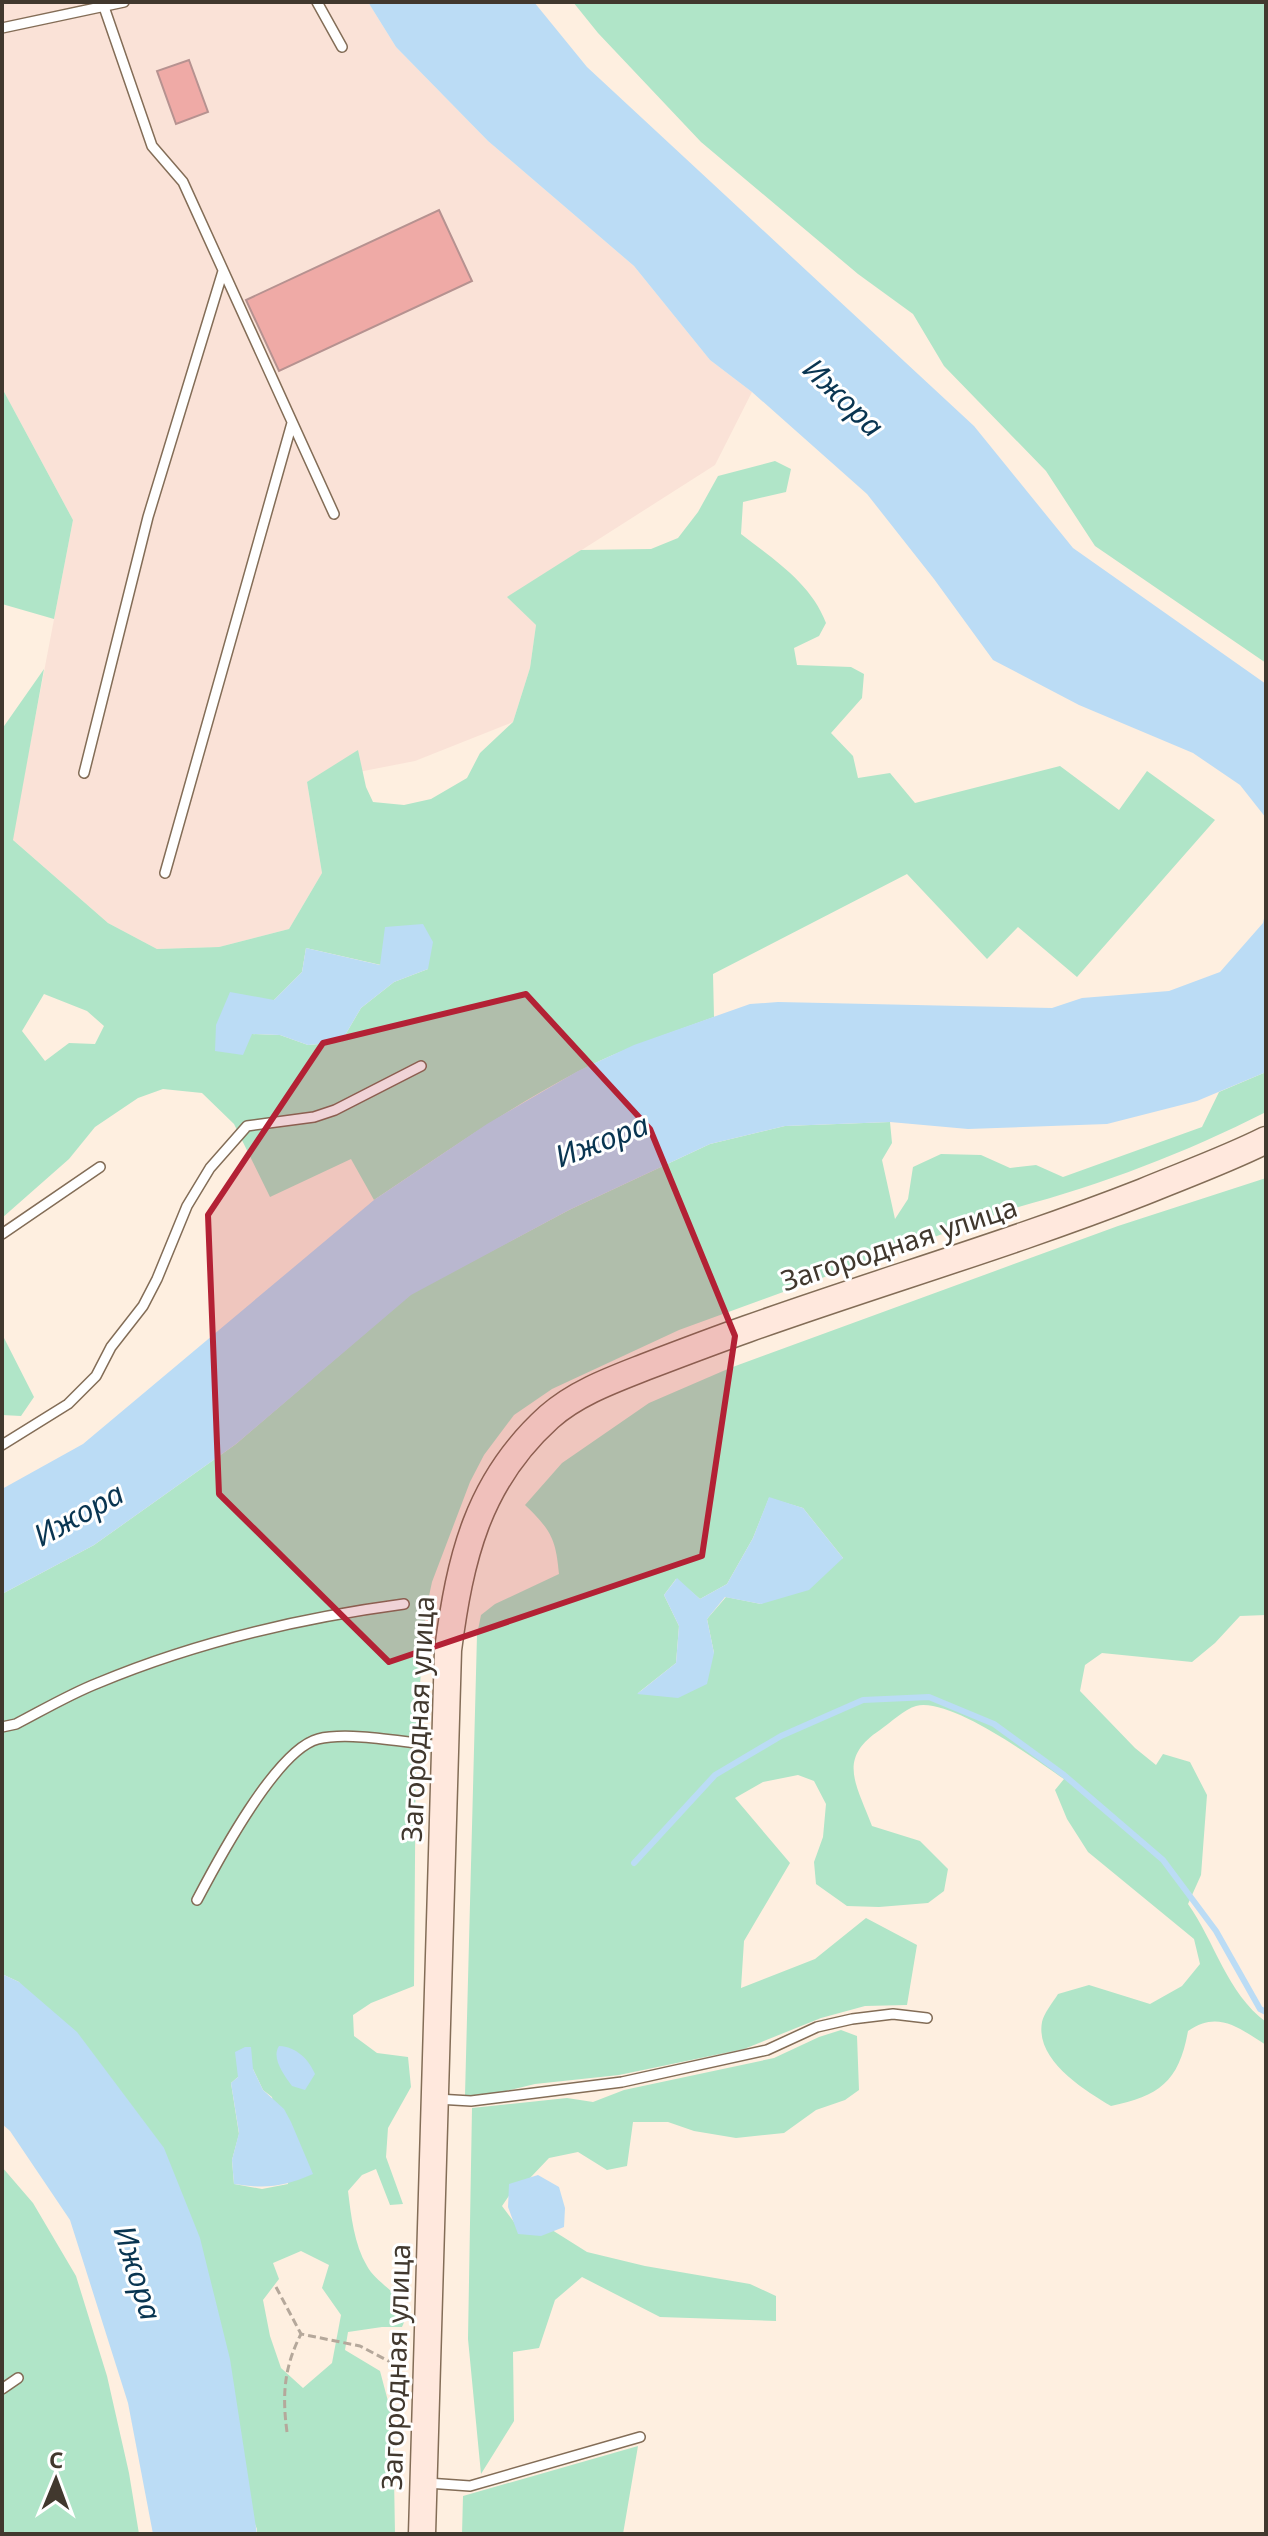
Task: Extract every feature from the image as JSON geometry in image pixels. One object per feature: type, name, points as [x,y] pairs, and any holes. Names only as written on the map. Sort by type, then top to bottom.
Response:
[{"type":"main road","name":"Загородная улица","points":[[422,2534],[448,1650],[455,1595],[470,1533],[504,1469],[528,1438],[551,1416],[599,1385],[709,1342],[1058,1225],[1205,1168],[1266,1140]]},
{"type":"lane","points":[[2,28],[124,2]]},
{"type":"lane","points":[[317,2],[342,47]]},
{"type":"lane","points":[[104,7],[152,146],[183,182],[334,514]]},
{"type":"lane","points":[[84,773],[148,517],[223,271]]},
{"type":"lane","points":[[165,873],[292,423]]},
{"type":"lane","points":[[2,1445],[68,1404],[96,1376],[111,1347],[143,1306],[187,1206],[210,1168],[247,1126],[314,1117],[335,1110],[421,1066]]},
{"type":"lane","points":[[2,1234],[100,1167]]},
{"type":"lane","points":[[2,1727],[16,1724],[96,1683],[158,1660],[325,1615],[404,1604]]},
{"type":"lane","points":[[197,1900],[229,1838],[279,1770],[315,1740],[350,1738],[445,1746]]},
{"type":"lane","points":[[434,2099],[471,2101],[622,2082],[767,2050],[817,2027],[852,2019],[893,2014],[927,2018]]},
{"type":"lane","points":[[2,2389],[18,2378]]},
{"type":"lane","points":[[424,2483],[470,2486],[640,2437]]},
{"type":"path","points":[[276,2287],[301,2334]]},
{"type":"path","points":[[301,2334],[360,2346],[396,2365],[428,2368]]},
{"type":"path","points":[[287,2432],[284,2379],[291,2352],[301,2334]]},
{"type":"highlighted area","points":[[526,994],[650,1129],[735,1336],[702,1556],[389,1662],[219,1494],[208,1215],[323,1043]]},
{"type":"shaded area","points":[[2,2],[368,2],[396,47],[488,141],[634,266],[710,360],[752,392],[715,465],[508,597],[536,625],[530,668],[513,722],[415,761],[307,782],[322,873],[289,929],[219,947],[157,949],[108,923],[12,839],[73,520],[2,388]]},
{"type":"green space","points":[[573,2],[1266,2],[1266,663],[1095,546],[1046,471],[944,366],[913,314],[858,274],[701,142],[598,33]]},
{"type":"green space","points":[[2,388],[73,520],[54,619],[2,604]]},
{"type":"green space","points":[[775,461],[791,469],[786,492],[743,502],[741,534],[801,584],[826,623],[819,636],[794,648],[797,665],[851,667],[864,674],[862,698],[831,733],[853,756],[858,778],[890,773],[915,803],[1060,766],[1119,810],[1147,771],[1215,820],[1077,977],[1018,927],[987,959],[907,874],[713,974],[714,1017],[577,1072],[449,1149],[374,1200],[351,1159],[270,1197],[234,1124],[202,1093],[163,1089],[138,1098],[95,1127],[69,1159],[2,1218],[2,729],[44,669],[13,840],[108,923],[157,949],[219,947],[289,929],[322,873],[307,782],[358,750],[366,787],[373,802],[404,805],[431,799],[467,778],[480,753],[513,722],[530,668],[536,625],[507,597],[581,550],[651,549],[678,538],[698,512],[718,476]],"holes":[[[306,948],[381,965],[428,969],[394,982],[361,1008],[341,1042],[308,1045],[280,1035],[252,1034],[274,1000],[302,972]],[[44,994],[87,1011],[104,1026],[95,1044],[69,1043],[45,1061],[22,1031]]]},
{"type":"green space","points":[[1266,1072],[1266,1112],[1204,1142],[1141,1167],[1011,1209],[679,1330],[552,1389],[514,1415],[484,1455],[470,1482],[432,1582],[426,1610],[416,1734],[414,1986],[371,2003],[353,2015],[354,2036],[377,2053],[408,2057],[411,2087],[388,2128],[386,2157],[403,2204],[390,2205],[376,2169],[362,2175],[348,2191],[354,2229],[367,2266],[404,2309],[402,2327],[348,2332],[345,2350],[380,2371],[393,2420],[395,2534],[257,2534],[19,1982],[2,1974],[2,1594],[94,1545],[236,1444],[411,1294],[569,1210],[710,1144],[785,1126],[890,1122],[892,1143],[882,1160],[895,1219],[908,1199],[913,1167],[941,1154],[981,1155],[1010,1168],[1036,1165],[1063,1177],[1202,1127],[1219,1092]],"holes":[[[253,2069],[263,2090],[272,2097],[288,2184],[262,2189],[234,2184],[232,2160],[239,2134],[231,2083],[238,2077],[238,2072]],[[301,2251],[329,2265],[322,2288],[341,2315],[332,2363],[303,2388],[281,2368],[270,2336],[263,2300],[279,2279],[273,2263]]]},
{"type":"green space","points":[[1266,1178],[1266,1615],[1240,1616],[1192,1662],[1102,1653],[1085,1665],[1080,1691],[1135,1748],[1156,1765],[1163,1754],[1190,1762],[1207,1795],[1201,1875],[1188,1904],[1231,1982],[1266,2022],[1266,2045],[1228,2024],[1209,2022],[1199,2025],[1188,2031],[1179,2063],[1164,2084],[1142,2097],[1111,2106],[1064,2072],[1046,2049],[1042,2036],[1043,2019],[1058,1994],[1089,1985],[1150,2004],[1182,1986],[1200,1964],[1194,1939],[1088,1852],[1067,1819],[1055,1790],[1064,1779],[970,1720],[931,1706],[916,1706],[866,1741],[854,1762],[854,1774],[872,1826],[920,1841],[948,1869],[944,1891],[928,1903],[847,1906],[816,1884],[814,1862],[823,1837],[826,1804],[814,1781],[798,1775],[763,1782],[735,1798],[790,1863],[744,1941],[741,1988],[815,1959],[866,1918],[917,1945],[907,2005],[865,2006],[821,2018],[744,2049],[619,2075],[535,2084],[485,2096],[465,2095],[477,1635],[481,1615],[495,1604],[559,1574],[551,1536],[525,1505],[562,1463],[649,1403],[730,1368],[1118,1226]],"holes":[[[769,1498],[803,1508],[843,1558],[761,1604],[726,1597],[707,1619],[714,1653],[638,1693],[676,1663],[679,1626],[664,1595],[676,1579],[700,1599],[727,1584],[753,1538]]]},
{"type":"green space","points":[[2,1334],[34,1397],[21,1416],[2,1415]]},
{"type":"green space","points":[[841,2030],[857,2036],[859,2090],[845,2100],[816,2110],[784,2133],[736,2138],[694,2131],[668,2122],[633,2122],[627,2166],[607,2170],[578,2152],[549,2158],[530,2178],[515,2187],[502,2206],[517,2226],[552,2230],[587,2252],[645,2266],[750,2284],[776,2296],[776,2321],[660,2317],[582,2277],[555,2300],[539,2348],[513,2352],[514,2421],[481,2474],[468,2339],[472,2108],[567,2098],[593,2102],[624,2090],[774,2058]]},
{"type":"green space","points":[[2,2167],[33,2203],[76,2276],[107,2376],[139,2534],[2,2534]]},
{"type":"green space","points":[[638,2446],[623,2534],[462,2534],[463,2496]]},
{"type":"water","name":"Ижора","points":[[368,2],[534,2],[587,67],[974,426],[1073,548],[1266,684],[1266,818],[1240,785],[1193,753],[1079,705],[993,660],[867,494],[752,392],[710,360],[634,266],[488,141],[396,47]]},
{"type":"water","name":"Ижора","points":[[1266,909],[1266,1072],[1197,1101],[1107,1124],[968,1129],[890,1122],[785,1126],[710,1144],[569,1210],[411,1295],[236,1444],[94,1545],[2,1594],[2,1489],[83,1444],[374,1200],[487,1124],[578,1071],[634,1045],[750,1004],[1052,1008],[1082,998],[1169,991],[1220,972],[1263,923]]},
{"type":"water","points":[[423,924],[433,942],[428,969],[394,982],[361,1008],[341,1042],[308,1045],[280,1035],[252,1034],[243,1055],[215,1051],[216,1025],[230,992],[274,1000],[302,972],[306,948],[380,965],[385,927]]},
{"type":"water","points":[[769,1497],[803,1508],[843,1558],[809,1590],[761,1604],[725,1597],[707,1619],[714,1653],[707,1684],[678,1698],[637,1694],[676,1663],[679,1626],[664,1595],[677,1578],[700,1599],[727,1584],[753,1538]]},
{"type":"water","name":"Ижора","points":[[2,1974],[19,1982],[77,2032],[164,2148],[200,2238],[230,2359],[257,2534],[153,2534],[128,2403],[70,2220],[10,2131],[2,2124]]},
{"type":"water","points":[[279,2046],[296,2051],[312,2068],[315,2074],[305,2090],[292,2086],[282,2072],[277,2061]]},
{"type":"water","points":[[251,2047],[253,2069],[263,2090],[284,2109],[313,2174],[274,2186],[234,2184],[232,2160],[239,2133],[231,2083],[238,2077],[235,2052]]},
{"type":"water","points":[[538,2175],[559,2187],[565,2208],[564,2227],[541,2236],[518,2234],[508,2207],[509,2184]]},
{"type":"building","points":[[189,60],[208,112],[176,124],[157,71]]},
{"type":"building","points":[[439,210],[472,281],[279,371],[246,300]]},
{"type":"waterway","points":[[634,1863],[715,1775],[781,1736],[863,1700],[929,1697],[994,1724],[1064,1775],[1163,1860],[1216,1931],[1260,2009],[1266,2012]]}]
